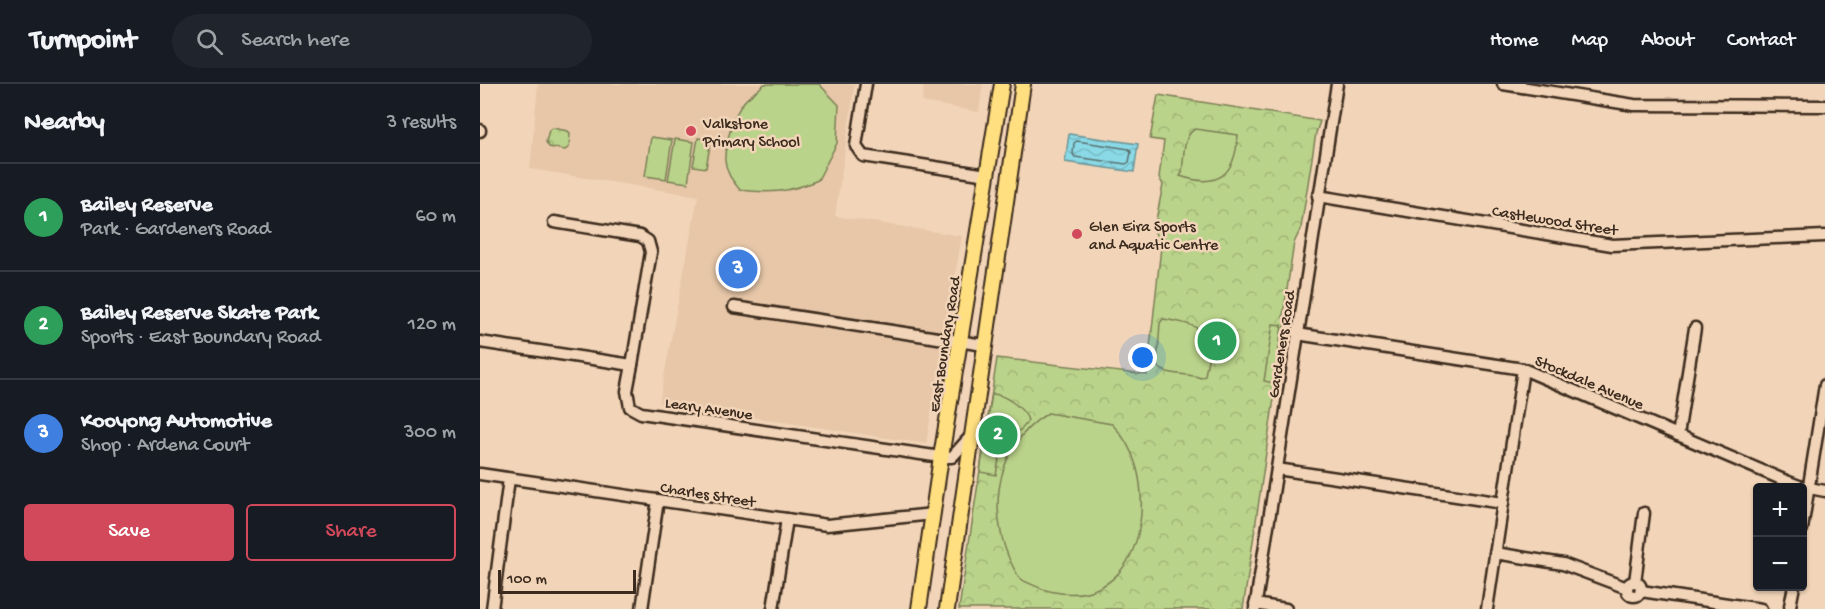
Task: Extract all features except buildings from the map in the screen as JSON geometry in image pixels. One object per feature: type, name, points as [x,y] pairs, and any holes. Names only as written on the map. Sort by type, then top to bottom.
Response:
[{"type":"main road","name":"East Boundary Road","points":[[919,609],[941,457],[1002,84]]},
{"type":"main road","points":[[947,609],[970,437],[1023,84]]},
{"type":"street","points":[[866,84],[856,146],[863,156],[987,175]]},
{"type":"street","name":"Gardeners Road","points":[[1255,607],[1337,84]]},
{"type":"street","points":[[1503,84],[1634,105],[1825,106]]},
{"type":"street","name":"Castlewood Street","points":[[1318,196],[1612,245],[1825,236]]},
{"type":"street","points":[[480,342],[632,365],[651,252],[648,241],[640,236],[554,222]]},
{"type":"street","points":[[734,307],[984,345]]},
{"type":"street","points":[[1678,435],[1695,328]]},
{"type":"street","name":"Stockdale Avenue","points":[[1297,334],[1523,369],[1786,481],[1825,491]]},
{"type":"street","name":"Leary Avenue","points":[[632,365],[627,391],[630,407],[641,412],[941,457]]},
{"type":"street","points":[[1487,609],[1523,369]]},
{"type":"street","points":[[1807,502],[1825,385]]},
{"type":"street","points":[[941,457],[952,457],[970,437]]},
{"type":"street","points":[[1277,469],[1503,503]]},
{"type":"street","name":"Charles Street","points":[[480,474],[827,525],[933,514]]},
{"type":"street","points":[[492,609],[509,479]]},
{"type":"street","points":[[642,609],[658,500]]},
{"type":"street","points":[[1631,609],[1644,513]]},
{"type":"street","points":[[773,609],[787,519]]},
{"type":"street","points":[[1495,554],[1563,564],[1634,589],[1761,609]]},
{"type":"street","points":[[1789,608],[1793,591]]},
{"type":"street","points":[[1255,607],[1286,609]]},
{"type":"shaded area","points":[[538,84],[855,84],[835,216],[962,236],[926,444],[659,403],[698,196],[530,169]]},
{"type":"shaded area","points":[[924,84],[983,84],[979,112],[922,102]]},
{"type":"green space","points":[[764,84],[819,84],[839,105],[837,143],[818,180],[780,191],[761,192],[740,190],[730,177],[725,155],[733,122],[743,103]]},
{"type":"green space","points":[[1158,95],[1320,121],[1316,133],[1301,228],[1294,243],[1283,316],[1285,324],[1243,609],[959,609],[997,358],[1147,375],[1161,247],[1154,230],[1163,185],[1159,177],[1164,141],[1150,139]]},
{"type":"green space","points":[[552,128],[570,133],[569,147],[565,150],[549,147],[546,142],[549,130]]},
{"type":"green space","points":[[1195,129],[1238,135],[1229,169],[1215,179],[1205,181],[1180,176],[1186,142]]},
{"type":"green space","points":[[651,137],[672,140],[666,179],[645,176]]},
{"type":"green space","points":[[698,138],[711,140],[706,168],[693,166]]},
{"type":"green space","points":[[675,139],[694,142],[688,183],[668,180]]},
{"type":"green space","points":[[1163,319],[1192,325],[1203,333],[1209,347],[1205,376],[1201,378],[1171,373],[1157,366],[1160,323]]},
{"type":"green space","points":[[1273,324],[1282,325],[1274,383],[1264,381]]},
{"type":"green space","points":[[992,394],[1013,402],[1028,420],[1019,431],[1006,437],[1002,444],[996,475],[980,472]]},
{"type":"green space","points":[[1048,413],[1112,424],[1127,444],[1139,478],[1141,514],[1133,548],[1117,575],[1105,585],[1090,591],[1073,594],[1054,592],[1020,579],[1001,535],[998,512],[999,489],[1004,467],[1014,446],[1029,428]]},
{"type":"water","points":[[1069,134],[1138,144],[1134,172],[1065,162]]},
{"type":"place","name":"Valkstone Primary School","points":[[691,131]]},
{"type":"place","name":"Glen Eira Sports and Aquatic Centre","points":[[1077,234]]},
{"type":"place","name":"Kooyong Automotive","points":[[738,269]]},
{"type":"place","name":"Bailey Reserve","points":[[1217,341]]},
{"type":"place","name":"Bailey Reserve Skate Park","points":[[998,435]]}]
